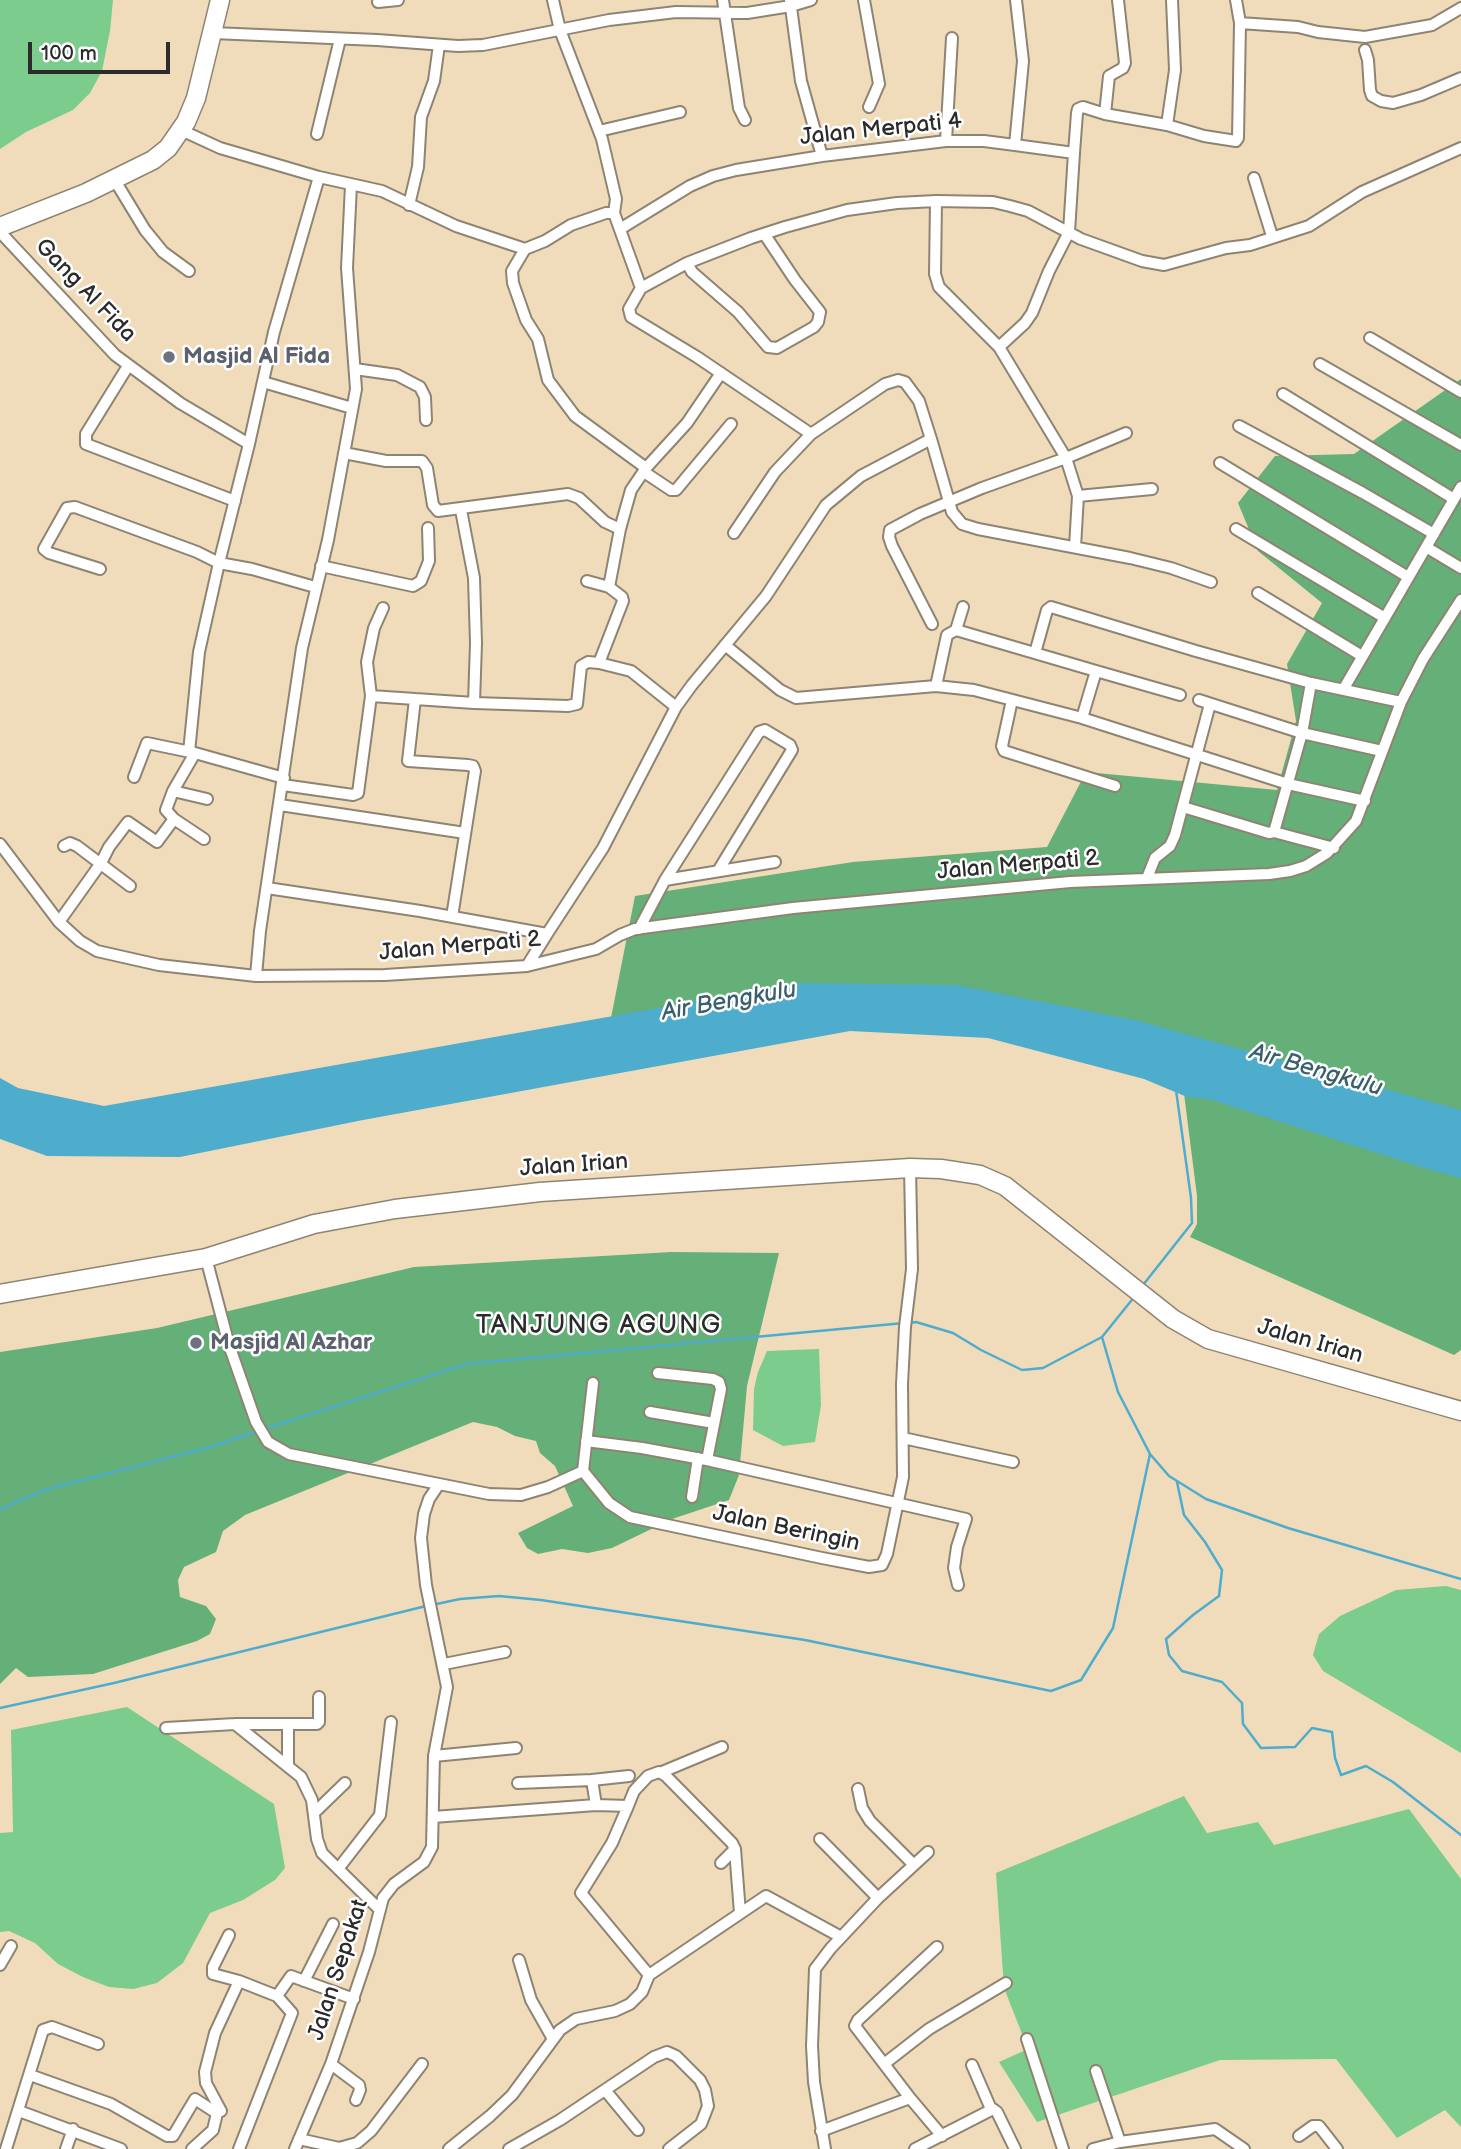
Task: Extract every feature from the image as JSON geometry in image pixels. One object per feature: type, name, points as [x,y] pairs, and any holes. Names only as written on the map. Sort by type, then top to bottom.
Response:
[{"type":"main road","points":[[0,230],[153,160],[168,148],[181,130],[196,98],[220,0]]},
{"type":"main road","name":"Jalan Irian","points":[[0,1294],[206,1258],[314,1224],[360,1214],[443,1202],[540,1192],[910,1168],[964,1172],[992,1179],[1005,1186],[1173,1319],[1208,1339],[1461,1411]]},
{"type":"street","points":[[378,2],[398,0]]},
{"type":"street","points":[[554,0],[560,30],[599,131],[616,200],[614,213],[641,288]]},
{"type":"street","points":[[723,0],[739,108],[745,120]]},
{"type":"street","points":[[213,33],[483,45],[593,22],[658,13],[747,13],[811,0]]},
{"type":"street","points":[[864,0],[879,84],[869,107]]},
{"type":"street","points":[[1015,145],[1023,79],[1016,0]]},
{"type":"street","points":[[1105,114],[1108,76],[1123,68],[1125,58],[1118,0]]},
{"type":"street","points":[[1167,125],[1175,70],[1172,0]]},
{"type":"street","points":[[999,347],[1032,313],[1069,232],[1078,109],[1083,107],[1204,136],[1237,140],[1240,23],[1236,0]]},
{"type":"street","points":[[790,3],[801,81],[821,156]]},
{"type":"street","points":[[1240,23],[1298,26],[1318,32],[1366,37],[1432,25],[1461,8]]},
{"type":"street","points":[[946,141],[952,38]]},
{"type":"street","points":[[317,134],[340,39]]},
{"type":"street","points":[[409,205],[418,167],[421,117],[434,81],[439,45]]},
{"type":"street","points":[[1365,50],[1370,90],[1372,96],[1381,101],[1393,103],[1421,95],[1461,78]]},
{"type":"street","points":[[599,131],[680,112]]},
{"type":"street","points":[[181,130],[220,148],[319,177],[382,191],[456,226],[525,249]]},
{"type":"street","name":"Jalan Merpati 4","points":[[621,229],[690,186],[713,176],[821,156],[946,141],[984,141],[1074,153]]},
{"type":"street","points":[[811,434],[631,317],[629,309],[641,288],[687,263],[751,238],[847,210],[936,201],[1002,204],[1028,211],[1081,239],[1142,261],[1164,265],[1226,248],[1250,245],[1308,226],[1362,192],[1461,148]]},
{"type":"street","points":[[204,839],[174,819],[166,810],[192,753],[200,652],[219,563],[281,307],[319,177]]},
{"type":"street","points":[[1254,178],[1272,236]]},
{"type":"street","points":[[114,179],[145,230],[163,252],[189,271]]},
{"type":"street","points":[[256,976],[299,668],[356,389],[347,268],[351,185]]},
{"type":"street","points":[[936,201],[935,274],[939,287],[999,347],[1066,458],[1077,496],[1075,547]]},
{"type":"street","points":[[614,213],[606,213],[571,225],[545,241],[525,249],[512,271],[513,283],[526,320],[538,339],[548,380],[575,416],[671,490],[676,490],[731,424]]},
{"type":"street","name":"Gang Al Fida","points":[[0,230],[108,348],[128,366],[180,403],[249,444]]},
{"type":"street","points":[[687,263],[692,272],[738,312],[768,348],[777,348],[814,327],[820,313],[765,234]]},
{"type":"street","points":[[1370,338],[1461,392]]},
{"type":"street","points":[[1320,364],[1461,445]]},
{"type":"street","points":[[128,366],[86,433],[86,444],[235,501]]},
{"type":"street","points":[[355,369],[397,375],[420,387],[425,397],[426,420]]},
{"type":"street","points":[[610,587],[620,529],[631,490],[687,423],[720,373]]},
{"type":"street","points":[[734,533],[775,472],[811,434],[885,384],[898,380],[905,382],[919,401],[949,502],[957,519],[969,527],[1151,563],[1211,582]]},
{"type":"street","points":[[263,382],[352,408]]},
{"type":"street","points":[[1283,394],[1454,499]]},
{"type":"street","points":[[1239,426],[1434,534]]},
{"type":"street","points":[[932,624],[888,534],[890,530],[949,502],[1126,433]]},
{"type":"street","points":[[527,966],[603,848],[676,707],[766,596],[820,514],[836,495],[861,476],[931,439]]},
{"type":"street","points":[[344,453],[386,461],[422,460],[426,464],[435,509],[440,511],[568,494],[579,498],[605,522],[620,529]]},
{"type":"street","points":[[1220,463],[1408,577]]},
{"type":"street","points":[[1343,690],[1461,487]]},
{"type":"street","points":[[1077,496],[1152,489]]},
{"type":"street","points":[[100,569],[44,549],[68,508],[75,507],[197,552],[219,563],[252,569],[315,587]]},
{"type":"street","points":[[461,510],[474,578],[474,703]]},
{"type":"street","points":[[321,566],[413,586],[421,581],[429,561],[428,528]]},
{"type":"street","points":[[1236,529],[1385,618]]},
{"type":"street","points":[[1426,547],[1461,568]]},
{"type":"street","points":[[587,581],[610,587],[623,601],[599,663]]},
{"type":"street","points":[[1258,593],[1362,656]]},
{"type":"street","points":[[1183,807],[1269,833],[1334,848],[1351,830],[1365,802],[1401,702],[1423,659],[1461,600]]},
{"type":"street","points":[[936,686],[947,635],[956,630],[963,607]]},
{"type":"street","points":[[1035,653],[1046,610],[1051,607],[1311,683],[1401,702]]},
{"type":"street","points":[[134,777],[147,743],[192,753],[284,781],[353,795],[358,793],[371,696],[367,662],[374,628],[383,608]]},
{"type":"street","points":[[956,630],[1180,695]]},
{"type":"street","points":[[725,645],[780,690],[796,698],[936,686],[974,690],[1082,718],[1288,784],[1365,802]]},
{"type":"street","points":[[371,696],[575,706],[581,666],[586,663],[599,663],[628,669],[676,707]]},
{"type":"street","points":[[1082,718],[1096,671]]},
{"type":"street","points":[[1274,832],[1302,733],[1311,683]]},
{"type":"street","points":[[415,699],[408,761],[468,765],[474,768],[452,917]]},
{"type":"street","points":[[1012,700],[1002,746],[1004,751],[1115,786]]},
{"type":"street","points":[[1147,878],[1155,858],[1170,846],[1175,835],[1196,754],[1205,702],[1302,733],[1382,751]]},
{"type":"street","points":[[639,929],[665,880],[759,732],[765,730],[790,745],[792,750],[719,871]]},
{"type":"street","points":[[173,791],[207,799]]},
{"type":"street","points":[[280,805],[465,834]]},
{"type":"street","points":[[60,922],[128,822],[157,842],[174,819]]},
{"type":"street","name":"Jalan Merpati 2","points":[[0,844],[60,922],[80,941],[108,955],[159,965],[256,976],[385,975],[527,966],[587,952],[620,934],[639,929],[793,908],[964,891],[1147,878],[1269,874],[1290,871],[1319,860],[1334,848]]},
{"type":"street","points":[[64,846],[73,844],[130,886]]},
{"type":"street","points":[[665,880],[775,862]]},
{"type":"street","points":[[267,888],[547,934]]},
{"type":"street","name":"Jalan Beringin","points":[[583,1471],[609,1503],[630,1517],[869,1567],[883,1563],[903,1476],[902,1384],[905,1322],[912,1269],[910,1168]]},
{"type":"street","points":[[206,1258],[229,1345],[261,1434],[272,1446],[289,1454],[489,1494],[521,1495],[548,1487],[583,1471],[593,1383]]},
{"type":"street","points":[[658,1373],[717,1380],[721,1389],[692,1497]]},
{"type":"street","points":[[650,1412],[714,1423]]},
{"type":"street","points":[[903,1438],[1013,1462]]},
{"type":"street","points":[[586,1441],[702,1459],[966,1519],[954,1568],[958,1585]]},
{"type":"street","name":"Jalan Sepakat","points":[[297,2144],[331,2064],[354,1999],[383,1898],[390,1888],[424,1862],[430,1854],[434,1756],[447,1696],[444,1664],[426,1585],[421,1538],[429,1499],[439,1484]]},
{"type":"street","points":[[444,1664],[505,1652]]},
{"type":"street","points":[[166,1728],[235,1724],[318,1724],[320,1698]]},
{"type":"street","points":[[338,1869],[380,1815],[391,1722]]},
{"type":"street","points":[[235,1724],[288,1765],[306,1784],[320,1850],[380,1910]]},
{"type":"street","points":[[288,1724],[288,1765]]},
{"type":"street","points":[[649,1975],[581,1893],[611,1843],[642,1781],[652,1773],[662,1772],[722,1747]]},
{"type":"street","points":[[434,1756],[516,1748]]},
{"type":"street","points":[[662,1772],[730,1840],[735,1849],[740,1913]]},
{"type":"street","points":[[518,1783],[629,1776]]},
{"type":"street","points":[[593,1780],[596,1805]]},
{"type":"street","points":[[314,1813],[345,1783]]},
{"type":"street","points":[[858,1789],[867,1817],[913,1864]]},
{"type":"street","points":[[433,1817],[596,1805],[628,1806]]},
{"type":"street","points":[[820,1839],[878,1898]]},
{"type":"street","points":[[721,1863],[735,1849]]},
{"type":"street","points":[[825,2149],[813,2070],[813,1976],[820,1961],[841,1937],[928,1852]]},
{"type":"street","points":[[449,2149],[512,2095],[565,2026],[576,2019],[615,2011],[630,2004],[642,1992],[649,1975],[767,1896],[841,1937]]},
{"type":"street","points":[[304,1981],[333,1924]]},
{"type":"street","points":[[229,1936],[212,1973],[277,1996],[292,2013],[239,2149]]},
{"type":"street","points":[[0,1965],[11,1946]]},
{"type":"street","points":[[937,1947],[911,1968],[856,2023],[857,2031],[942,2136]]},
{"type":"street","points":[[519,1961],[531,2000],[553,2039]]},
{"type":"street","points":[[277,1996],[290,1976],[354,1999]]},
{"type":"street","points":[[192,2149],[213,2130],[217,2113],[221,2112],[206,2082],[205,2072],[212,2041],[239,1981]]},
{"type":"street","points":[[884,2064],[929,2029],[1006,1983]]},
{"type":"street","points":[[6,2149],[42,2034],[47,2027],[98,2044]]},
{"type":"street","points":[[1027,2039],[1063,2149]]},
{"type":"street","points":[[509,2149],[543,2130],[659,2054],[667,2052],[676,2056],[702,2083],[708,2106],[701,2124],[669,2149]]},
{"type":"street","points":[[297,2144],[339,2148],[357,2143],[371,2132],[422,2063]]},
{"type":"street","points":[[331,2064],[359,2085],[356,2100]]},
{"type":"street","points":[[972,2065],[991,2109],[997,2112],[1015,2149]]},
{"type":"street","points":[[1097,2071],[1119,2142]]},
{"type":"street","points":[[30,2075],[111,2104],[167,2136],[175,2134],[195,2099],[217,2113]]},
{"type":"street","points":[[605,2090],[638,2130]]},
{"type":"street","points":[[821,2131],[909,2098]]},
{"type":"street","points":[[915,2149],[991,2109]]},
{"type":"street","points":[[19,2111],[121,2149]]},
{"type":"street","points":[[1299,2136],[1313,2126],[1319,2126],[1337,2149]]},
{"type":"street","points":[[66,2149],[73,2129]]},
{"type":"street","points":[[1093,2149],[1119,2142],[1215,2129],[1244,2149]]},
{"type":"green space","points":[[0,0],[113,0],[102,71],[90,93],[73,110],[26,132],[0,149]]},
{"type":"green space","points":[[1461,379],[1461,1350],[1454,1355],[1190,1237],[1197,1224],[1197,1196],[1182,1078],[1146,1032],[609,1028],[635,896],[853,862],[1047,847],[1086,772],[1277,790],[1296,721],[1287,664],[1322,603],[1258,551],[1238,503],[1275,456],[1354,454]]},
{"type":"green space","points":[[671,1252],[779,1253],[747,1386],[739,1475],[729,1500],[672,1519],[612,1548],[588,1553],[562,1549],[538,1554],[527,1548],[518,1533],[573,1506],[555,1466],[540,1453],[536,1441],[515,1436],[497,1427],[473,1422],[245,1515],[223,1531],[216,1552],[184,1567],[178,1580],[180,1597],[206,1606],[216,1619],[210,1634],[197,1641],[93,1674],[28,1677],[16,1668],[0,1684],[0,1352],[157,1328],[414,1267]]},
{"type":"green space","points":[[819,1349],[821,1405],[815,1442],[783,1446],[753,1430],[754,1389],[767,1351]]},
{"type":"green space","points":[[1446,1586],[1461,1590],[1461,1753],[1323,1671],[1313,1655],[1319,1634],[1340,1616],[1396,1590]]},
{"type":"green space","points":[[127,1707],[274,1804],[285,1868],[275,1880],[243,1900],[210,1913],[183,1963],[157,1983],[133,1989],[109,1987],[83,1977],[58,1964],[35,1943],[9,1931],[0,1932],[0,1833],[13,1832],[11,1730]]},
{"type":"green space","points":[[1184,1796],[1207,1833],[1258,1822],[1274,1845],[1409,1809],[1461,1879],[1461,2127],[1445,2110],[1397,2138],[1336,2059],[1220,2060],[1037,2122],[999,2062],[1028,2049],[1004,1988],[996,1873]]},
{"type":"water","name":"Air Bengkulu","points":[[800,983],[956,985],[1135,1020],[1461,1110],[1461,1178],[1209,1099],[1187,1097],[1144,1079],[988,1038],[850,1031],[363,1120],[180,1157],[47,1156],[0,1139],[0,1078],[18,1088],[104,1106]]},
{"type":"waterway","points":[[1143,1285],[1192,1223],[1176,1090]]},
{"type":"waterway","points":[[910,1323],[916,1322],[953,1333],[1022,1370],[1043,1368],[1102,1337],[1135,1296]]},
{"type":"waterway","points":[[264,1429],[467,1364],[904,1323]]},
{"type":"waterway","points":[[432,1605],[460,1599],[499,1596],[541,1600],[805,1640],[1051,1691],[1081,1680],[1113,1628],[1150,1454],[1118,1392],[1102,1337]]},
{"type":"waterway","points":[[0,1509],[44,1490],[210,1447],[258,1431]]},
{"type":"waterway","points":[[1150,1454],[1169,1476],[1206,1499],[1288,1528],[1461,1579]]},
{"type":"waterway","points":[[1177,1482],[1184,1515],[1222,1570],[1219,1596],[1166,1639],[1169,1655],[1182,1671],[1222,1682],[1242,1703],[1243,1724],[1261,1748],[1295,1747],[1312,1728],[1332,1732],[1335,1758],[1341,1775],[1366,1766],[1393,1782],[1461,1835]]},
{"type":"waterway","points":[[0,1708],[114,1683],[426,1606]]},
{"type":"place","name":"Masjid Al Fida","points":[[169,357]]},
{"type":"place","name":"Masjid Al Azhar","points":[[196,1343]]},
{"type":"district","name":"TANJUNG AGUNG","points":[[599,1326]]}]
